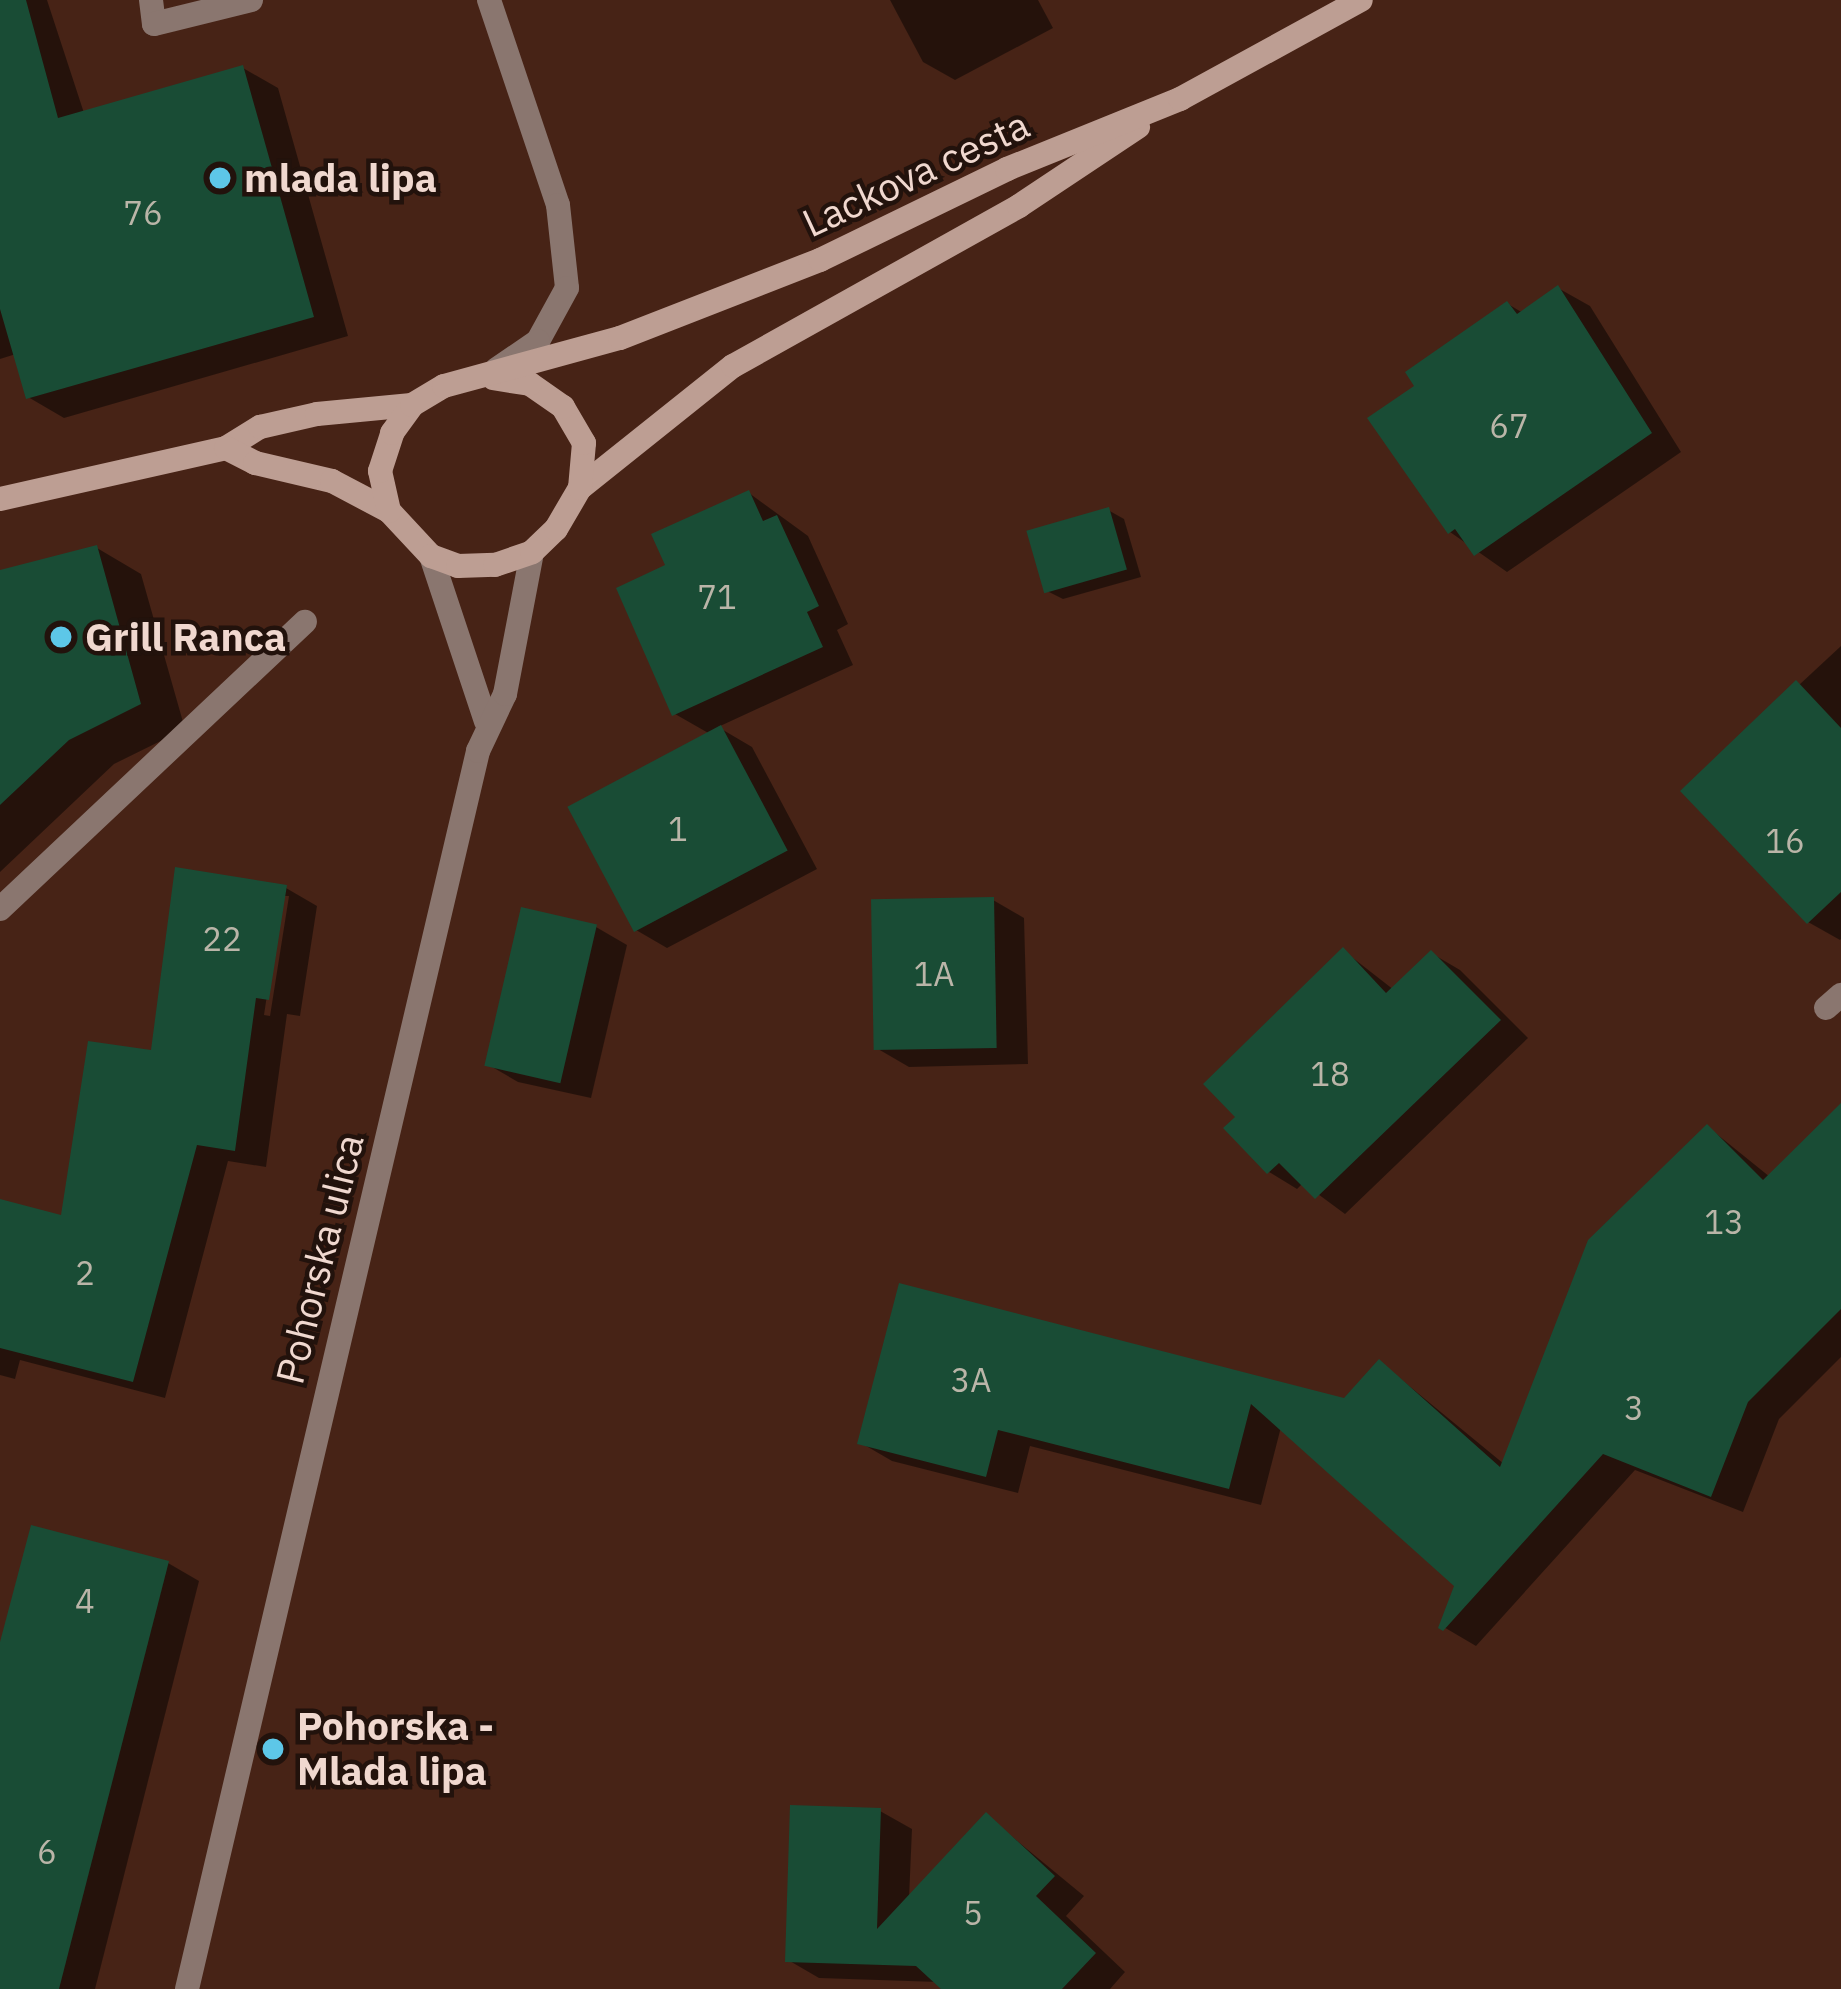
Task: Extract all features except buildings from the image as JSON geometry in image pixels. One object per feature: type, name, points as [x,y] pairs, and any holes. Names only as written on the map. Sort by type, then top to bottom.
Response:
[{"type":"street","points":[[151,0],[154,24],[251,0]]},
{"type":"street","points":[[485,377],[538,341],[567,288],[558,205],[489,0]]},
{"type":"street","name":"Lackova cesta","points":[[226,448],[260,428],[316,414],[412,405],[444,386],[620,338],[820,260],[1006,169],[1180,99],[1361,0]]},
{"type":"street","points":[[431,556],[495,565],[532,552],[580,488],[733,366],[1019,206],[1180,99]]},
{"type":"street","points":[[485,377],[530,384],[563,406],[584,443],[580,488]]},
{"type":"street","points":[[389,512],[380,470],[412,405]]},
{"type":"street","points":[[0,499],[226,448],[255,463],[332,481],[389,512],[431,556],[486,722]]},
{"type":"street","name":"Pohorska ulica","points":[[187,1989],[486,722],[505,694],[532,552]]},
{"type":"street","points":[[0,909],[305,622]]},
{"type":"place","name":"mlada lipa","points":[[220,178]]},
{"type":"place","name":"Grill Ranca","points":[[61,637]]},
{"type":"place","name":"Pohorska - Mlada lipa","points":[[273,1749]]}]
